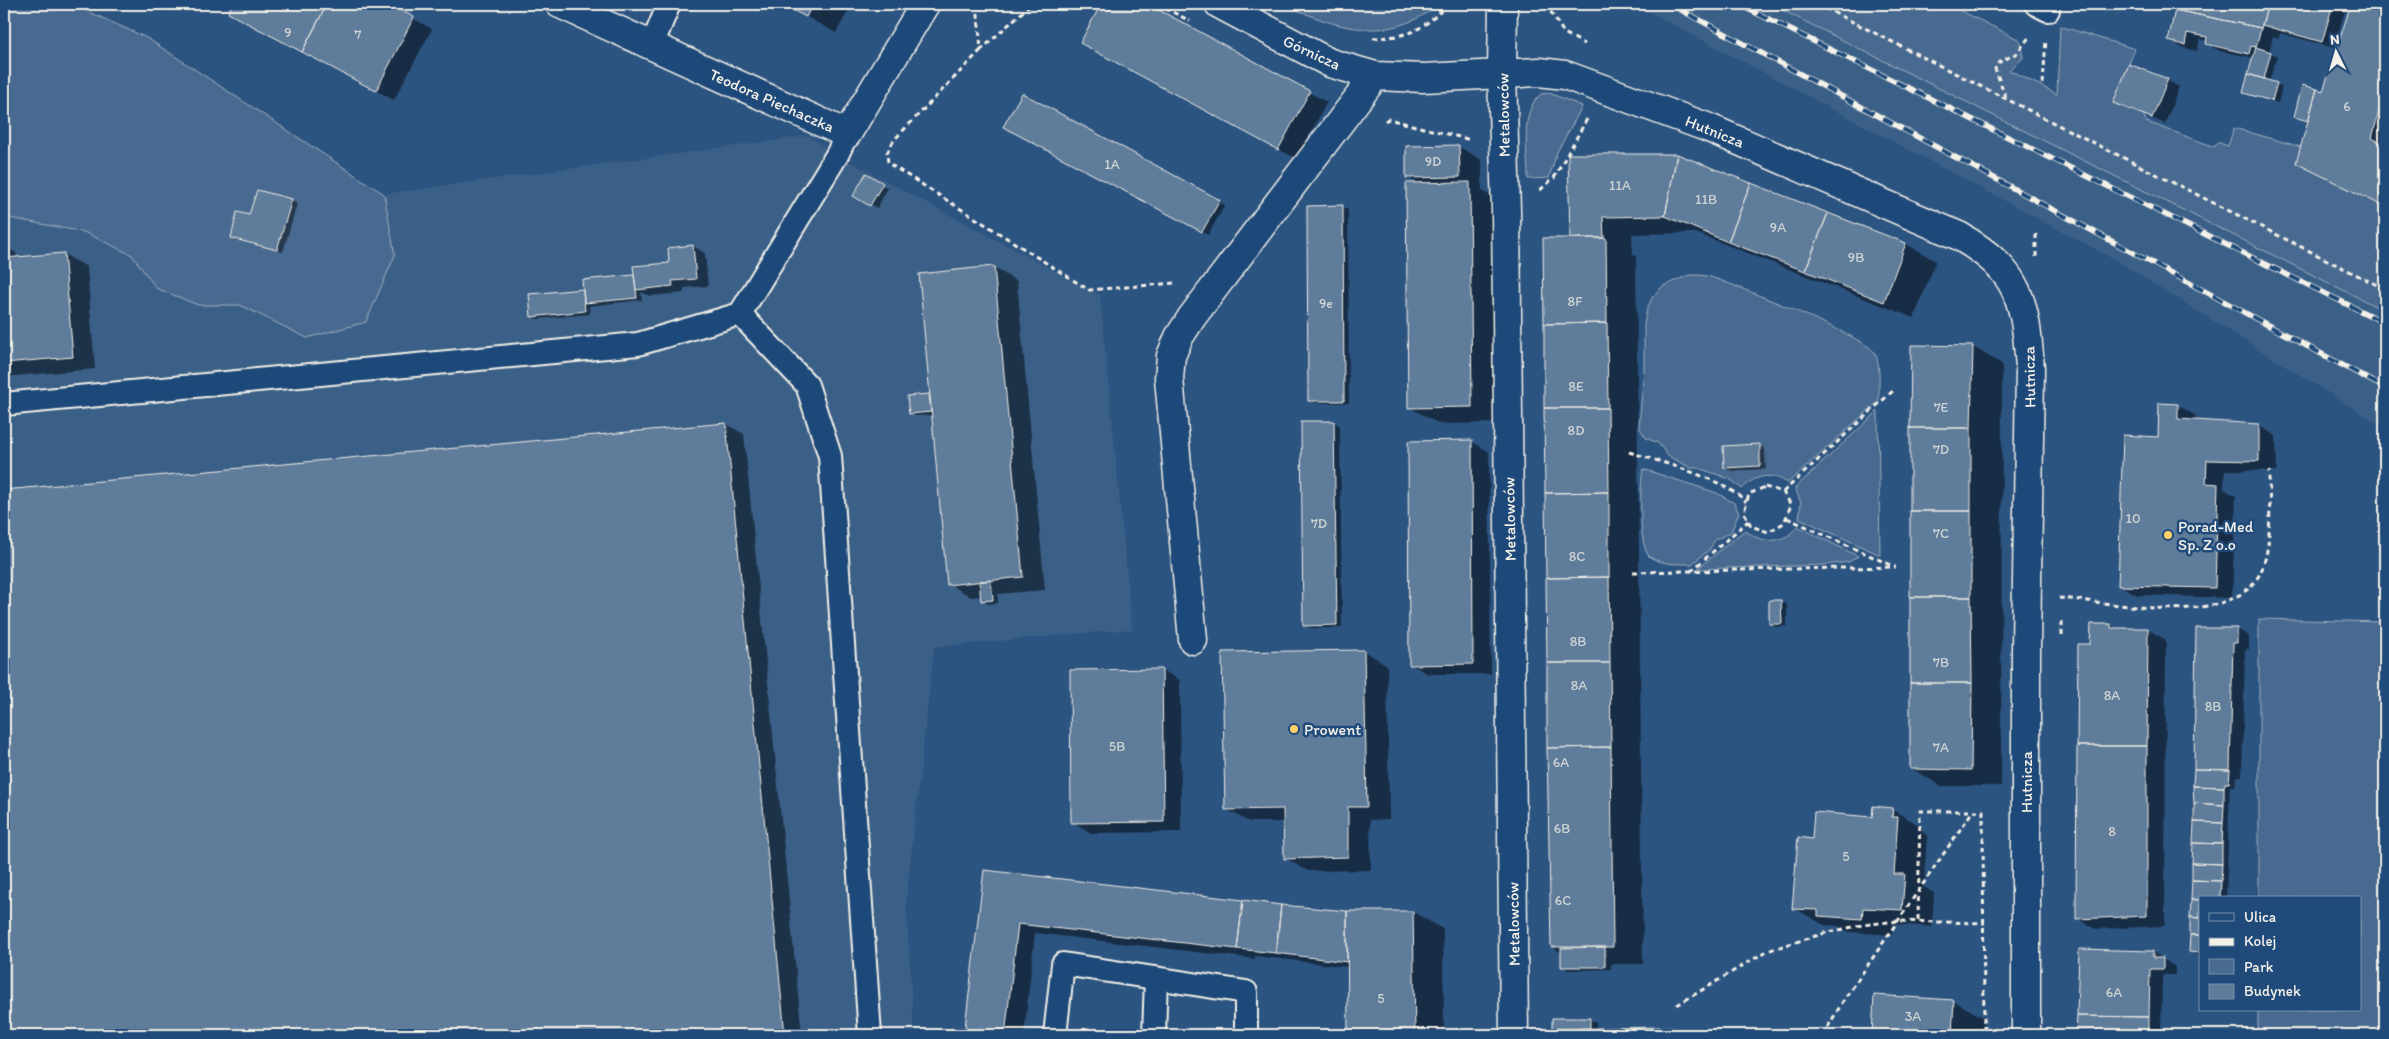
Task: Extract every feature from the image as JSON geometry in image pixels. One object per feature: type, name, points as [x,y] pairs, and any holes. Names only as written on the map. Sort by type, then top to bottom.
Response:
[{"type":"street","name":"Teodora Piechaczka","points":[[560,4],[847,134],[925,4]]},
{"type":"street","name":"Górnicza","points":[[1219,4],[1330,63],[1375,76],[1424,78],[1502,73]]},
{"type":"street","name":"Metalowców","points":[[1504,4],[1502,73],[1506,221],[1514,1035]]},
{"type":"street","name":"Hutnicza","points":[[1502,73],[1539,72],[1565,75],[1603,91],[1709,128],[1959,236],[1982,250],[2003,268],[2018,294],[2027,323],[2030,368],[2026,597],[2026,1035]]},
{"type":"street","points":[[1193,640],[1170,406],[1171,356],[1179,337],[1192,317],[1375,76]]},
{"type":"lane","points":[[652,45],[669,4]]},
{"type":"lane","points":[[4,404],[638,344],[740,314],[838,155],[847,134]]},
{"type":"lane","points":[[740,314],[807,386],[830,456],[870,1035]]},
{"type":"lane","points":[[1055,1035],[1062,964],[1246,992],[1246,1035]]},
{"type":"lane","points":[[1154,1035],[1156,978]]},
{"type":"path","points":[[977,4],[981,50]]},
{"type":"path","points":[[1031,4],[981,50],[894,140],[887,153],[888,163],[1089,290],[1110,289]]},
{"type":"path","points":[[1364,38],[1394,38],[1412,32],[1428,25],[1448,4]]},
{"type":"path","points":[[1546,4],[1564,33],[1587,45]]},
{"type":"path","points":[[1817,4],[2385,289]]},
{"type":"path","points":[[2006,98],[1995,69],[1998,63],[2017,53],[2030,37],[2040,6]]},
{"type":"path","points":[[2040,6],[2043,84]]},
{"type":"path","points":[[1535,194],[1554,178],[1603,91]]},
{"type":"path","points":[[1380,124],[1388,119],[1467,138],[1477,146]]},
{"type":"path","points":[[1783,492],[1895,389]]},
{"type":"path","points":[[1629,452],[1723,485],[1739,494],[1746,502]]},
{"type":"path","points":[[2026,597],[2066,598],[2170,609],[2196,609],[2219,605],[2249,587],[2261,571],[2267,552],[2270,471]]},
{"type":"path","points":[[1765,487],[1783,492],[1791,505],[1784,523],[1768,532],[1751,526],[1744,512],[1749,494],[1765,487]]},
{"type":"path","points":[[1633,572],[1896,567],[1787,518]]},
{"type":"path","points":[[1691,572],[1748,521]]},
{"type":"path","points":[[1918,920],[1920,811],[1983,811],[1984,1035]]},
{"type":"path","points":[[1739,1035],[1823,1035],[1973,812]]},
{"type":"path","points":[[1677,1005],[1767,951],[1825,934],[1862,925],[1898,921],[1985,923]]},
{"type":"shaded area","points":[[1635,4],[1770,4],[2385,311],[2385,428],[2114,259]]},
{"type":"shaded area","points":[[808,136],[837,155],[1100,295],[1132,629],[934,647],[906,900],[914,1035],[4,1035],[4,217],[84,232],[132,255],[156,288],[198,305],[240,305],[307,338],[395,255],[384,194]]},
{"type":"green space","points":[[4,4],[71,4],[147,38],[384,194],[395,255],[366,322],[307,338],[240,305],[198,305],[156,288],[132,255],[84,232],[4,217]]},
{"type":"green space","points":[[1285,4],[1439,4],[1421,17],[1402,25],[1364,29],[1324,21]]},
{"type":"green space","points":[[1770,4],[1947,4],[2020,40],[2023,58],[2009,70],[2057,94],[2060,26],[2135,49],[2113,103],[2143,114],[2147,122],[2215,147],[2217,142],[2228,146],[2234,128],[2301,147],[2297,163],[2385,207],[2385,311]]},
{"type":"green space","points":[[1549,93],[1582,106],[1557,152],[1549,178],[1528,179],[1527,122],[1534,102],[1541,94]]},
{"type":"green space","points":[[1689,275],[1711,277],[1746,290],[1847,334],[1865,344],[1874,352],[1879,369],[1879,401],[1788,483],[1769,476],[1758,478],[1742,489],[1730,479],[1698,468],[1691,468],[1668,456],[1658,443],[1646,438],[1639,427],[1644,368],[1644,324],[1647,309],[1653,296],[1663,286]]},
{"type":"green space","points":[[1878,411],[1880,555],[1799,518],[1801,503],[1795,488]]},
{"type":"green space","points":[[1643,469],[1717,493],[1734,503],[1739,513],[1731,532],[1715,540],[1710,549],[1692,564],[1665,563],[1650,557],[1643,542],[1641,488]]},
{"type":"green space","points":[[1797,526],[1858,556],[1849,562],[1824,565],[1697,569],[1745,530],[1758,538],[1772,540],[1786,537]]},
{"type":"green space","points":[[2259,619],[2385,622],[2385,1035],[2258,1035],[2258,1012],[2362,1012],[2362,896],[2259,896]]},
{"type":"building","points":[[232,4],[327,4],[302,52],[228,13]]},
{"type":"building","points":[[327,4],[388,4],[414,17],[376,91],[302,52]]},
{"type":"building","points":[[781,4],[813,4],[806,17]]},
{"type":"building","points":[[1101,4],[1148,4],[1310,91],[1278,150],[1080,43]]},
{"type":"building","points":[[2175,4],[2268,4],[2261,28],[2175,10]]},
{"type":"building","points":[[2268,4],[2333,4],[2322,42],[2262,25]]},
{"type":"building","points":[[2351,4],[2385,4],[2385,89],[2372,138],[2385,145],[2385,207],[2296,163],[2317,89],[2323,91]]},
{"type":"building","points":[[2175,10],[2261,28],[2256,47],[2251,46],[2249,54],[2206,44],[2207,37],[2187,33],[2185,45],[2168,41]]},
{"type":"building","points":[[2256,47],[2271,52],[2264,79],[2248,74]]},
{"type":"building","points":[[2129,64],[2168,79],[2152,118],[2113,103]]},
{"type":"building","points":[[2248,74],[2277,83],[2272,101],[2243,93]]},
{"type":"building","points":[[2302,85],[2317,89],[2308,121],[2294,117]]},
{"type":"building","points":[[1022,93],[1220,200],[1202,232],[1003,127]]},
{"type":"building","points":[[1459,145],[1460,177],[1406,178],[1406,146]]},
{"type":"building","points":[[1568,154],[1677,154],[1665,216],[1603,217],[1604,238],[1570,238]]},
{"type":"building","points":[[1677,154],[1751,183],[1728,242],[1665,216]]},
{"type":"building","points":[[866,173],[883,183],[870,206],[853,196]]},
{"type":"building","points":[[1470,182],[1472,407],[1408,408],[1406,183]]},
{"type":"building","points":[[1751,183],[1828,213],[1805,271],[1728,242]]},
{"type":"building","points":[[257,190],[292,199],[277,250],[231,238],[237,212],[249,215]]},
{"type":"building","points":[[1343,205],[1344,401],[1308,401],[1307,206]]},
{"type":"building","points":[[1828,213],[1906,243],[1884,302],[1805,271]]},
{"type":"building","points":[[1543,238],[1606,238],[1607,323],[1544,324]]},
{"type":"building","points":[[693,245],[696,279],[672,281],[673,286],[636,290],[633,266],[669,263],[668,248]]},
{"type":"building","points":[[64,253],[73,357],[4,363],[4,258]]},
{"type":"building","points":[[994,266],[1023,577],[947,585],[919,274]]},
{"type":"building","points":[[634,275],[637,298],[584,303],[582,280]]},
{"type":"building","points":[[583,289],[585,311],[531,317],[529,294]]},
{"type":"building","points":[[1607,323],[1608,408],[1544,408],[1544,324]]},
{"type":"building","points":[[1911,345],[1973,346],[1971,428],[1910,428]]},
{"type":"building","points":[[929,394],[931,412],[909,414],[907,396]]},
{"type":"building","name":"Porad-Med Sp. Z o.o","points":[[2159,403],[2178,404],[2178,419],[2259,424],[2259,461],[2207,460],[2206,483],[2218,484],[2215,588],[2118,586],[2123,435],[2158,437]]},
{"type":"building","points":[[1544,408],[1608,408],[1609,492],[1545,493]]},
{"type":"building","points":[[1301,421],[1334,421],[1337,625],[1303,626]]},
{"type":"building","points":[[726,423],[785,1035],[4,1035],[4,490]]},
{"type":"building","points":[[1910,428],[1971,428],[1971,511],[1910,511]]},
{"type":"building","points":[[1472,440],[1473,664],[1409,665],[1408,441]]},
{"type":"building","points":[[1760,444],[1760,466],[1724,468],[1723,446]]},
{"type":"building","points":[[1609,492],[1609,577],[1546,578],[1545,493]]},
{"type":"building","points":[[1910,511],[1971,511],[1971,597],[1910,597]]},
{"type":"building","points":[[1609,577],[1610,663],[1547,663],[1546,578]]},
{"type":"building","points":[[991,580],[993,600],[981,601],[979,581]]},
{"type":"building","points":[[1910,597],[1971,597],[1972,683],[1910,683]]},
{"type":"building","points":[[1769,600],[1781,600],[1782,624],[1769,624]]},
{"type":"building","points":[[2091,624],[2111,624],[2111,628],[2148,628],[2147,746],[2077,746],[2078,644],[2090,644]]},
{"type":"building","points":[[2196,628],[2237,628],[2237,643],[2233,643],[2230,770],[2194,769]]},
{"type":"building","name":"Prowent","points":[[1364,650],[1367,807],[1348,807],[1348,857],[1284,859],[1283,809],[1225,810],[1222,652]]},
{"type":"building","points":[[1547,663],[1610,663],[1611,747],[1547,748]]},
{"type":"building","points":[[1162,669],[1164,822],[1071,823],[1070,670]]},
{"type":"building","points":[[1910,683],[1972,683],[1971,770],[1910,769]]},
{"type":"building","points":[[2077,746],[2147,746],[2147,916],[2076,919]]},
{"type":"building","points":[[1611,747],[1613,947],[1551,947],[1547,748]]},
{"type":"building","points":[[2194,769],[2230,770],[2229,783],[2225,783],[2224,787],[2193,786]]},
{"type":"building","points":[[2193,786],[2224,787],[2224,805],[2194,803]]},
{"type":"building","points":[[2194,803],[2224,805],[2223,823],[2194,822]]},
{"type":"building","points":[[1873,806],[1893,808],[1892,817],[1898,817],[1894,874],[1905,874],[1902,910],[1863,908],[1862,919],[1818,916],[1818,910],[1792,909],[1798,837],[1812,839],[1814,812],[1872,817]]},
{"type":"building","points":[[2194,822],[2223,823],[2222,844],[2193,843]]},
{"type":"building","points":[[2193,843],[2222,844],[2222,864],[2192,863]]},
{"type":"building","points":[[2192,863],[2222,864],[2221,881],[2192,880]]},
{"type":"building","points":[[984,870],[1243,900],[1237,949],[1018,924],[1005,1035],[964,1035]]},
{"type":"building","points":[[2192,880],[2221,881],[2220,896],[2199,896],[2199,899],[2191,900]]},
{"type":"building","points":[[1243,900],[1281,905],[1276,953],[1237,949]]},
{"type":"building","points":[[2191,900],[2199,900],[2199,918],[2190,917]]},
{"type":"building","points":[[1281,905],[1347,911],[1347,962],[1276,953]]},
{"type":"building","points":[[1347,911],[1413,911],[1415,1035],[1348,1035]]},
{"type":"building","points":[[2190,917],[2199,918],[2199,935],[2190,935]]},
{"type":"building","points":[[2190,935],[2199,935],[2199,953],[2189,952]]},
{"type":"building","points":[[1605,947],[1605,967],[1561,967],[1561,948]]},
{"type":"building","points":[[2079,949],[2153,951],[2153,958],[2163,958],[2163,969],[2150,969],[2149,1017],[2077,1016]]},
{"type":"building","points":[[1874,995],[1954,1000],[1952,1035],[1872,1035]]},
{"type":"building","points":[[2077,1016],[2149,1017],[2149,1035],[2076,1035]]},
{"type":"building","points":[[1552,1018],[1590,1018],[1590,1028],[1552,1029]]},
{"type":"building","points":[[1663,1027],[1663,1035],[1552,1035],[1552,1029]]},
{"type":"building","points":[[1663,1027],[1673,1027],[1673,1035],[1663,1035]]},
{"type":"railway","points":[[1670,4],[2385,388]]},
{"type":"railway","points":[[1738,4],[2385,323]]},
{"type":"place","name":"Porad-Med Sp. Z o.o","points":[[2168,535]]},
{"type":"place","name":"Prowent","points":[[1294,729]]}]
